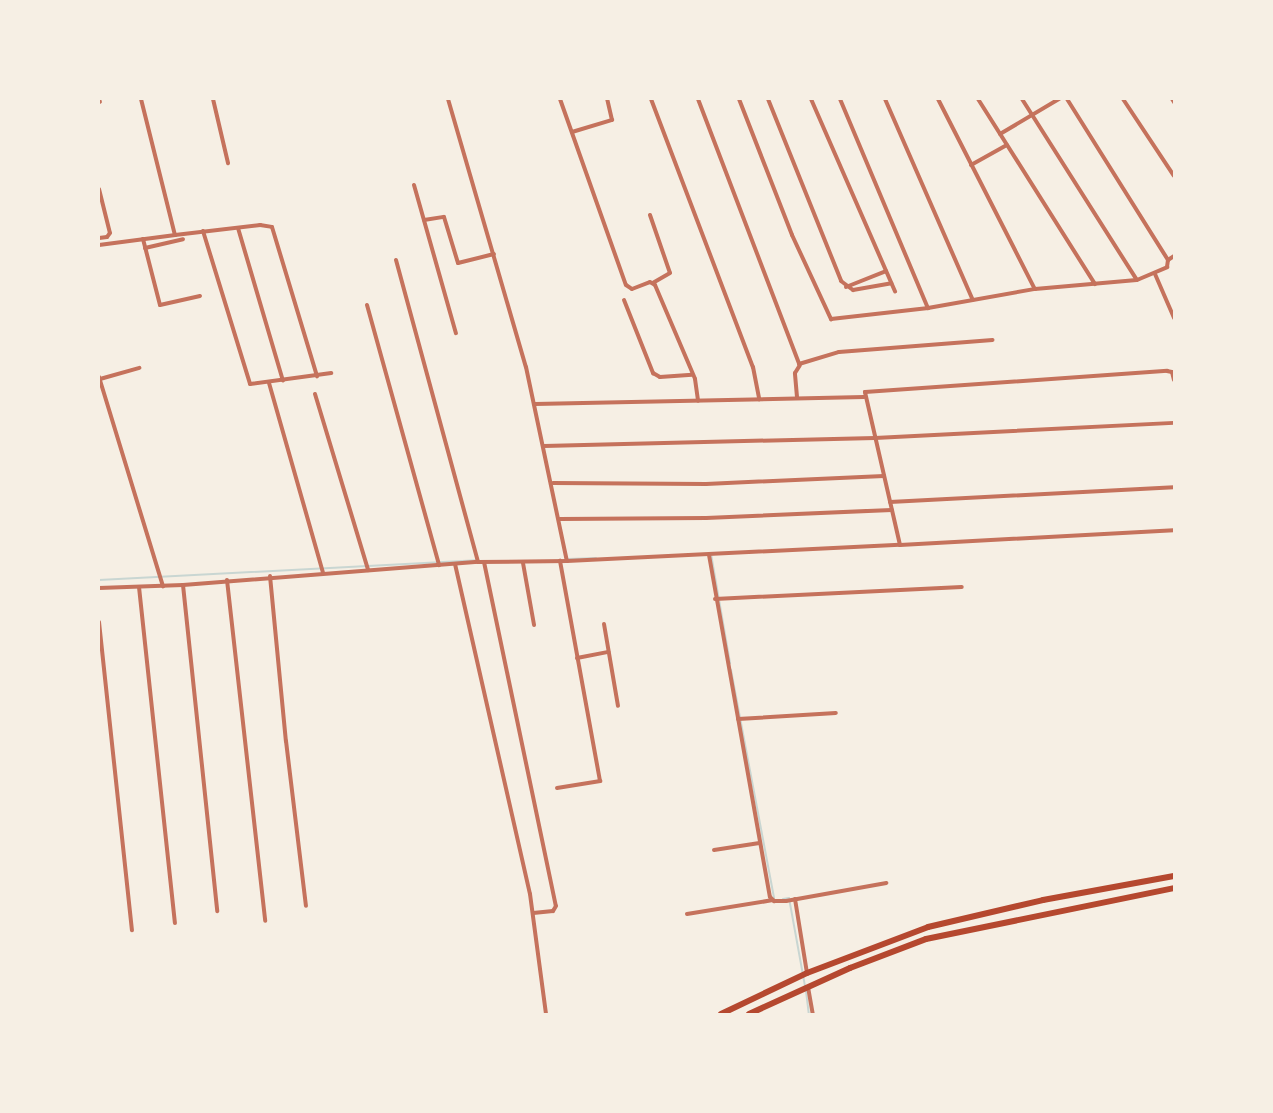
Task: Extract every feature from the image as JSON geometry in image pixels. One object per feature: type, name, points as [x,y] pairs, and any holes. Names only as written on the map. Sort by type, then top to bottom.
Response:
[{"type":"highway","points":[[721,1014],[804,974],[928,927],[1043,900],[1174,876]]},
{"type":"highway","points":[[750,1014],[806,988],[926,939],[1045,912],[1174,888]]},
{"type":"street","points":[[141,99],[175,235]]},
{"type":"street","points":[[213,99],[228,163]]},
{"type":"street","points":[[448,99],[494,254],[535,404],[568,561]]},
{"type":"street","points":[[560,99],[626,285],[632,289],[653,283],[670,273],[650,215]]},
{"type":"street","points":[[572,132],[612,120],[607,99]]},
{"type":"street","points":[[651,99],[753,366],[760,399]]},
{"type":"street","points":[[698,99],[800,365]]},
{"type":"street","points":[[740,99],[828,318],[928,308],[1034,289],[1137,280],[1155,274],[1174,256]]},
{"type":"street","points":[[768,99],[846,287],[853,290],[891,283]]},
{"type":"street","points":[[811,99],[895,291]]},
{"type":"street","points":[[840,99],[928,308]]},
{"type":"street","points":[[885,99],[973,300]]},
{"type":"street","points":[[938,99],[1034,289]]},
{"type":"street","points":[[978,99],[1096,284]]},
{"type":"street","points":[[1022,99],[1137,280]]},
{"type":"street","points":[[1000,134],[1059,99]]},
{"type":"street","points":[[1067,99],[1168,262]]},
{"type":"street","points":[[1123,99],[1174,176]]},
{"type":"street","points":[[971,165],[1007,145]]},
{"type":"street","points":[[414,185],[456,333]]},
{"type":"street","points":[[99,189],[110,233],[107,238],[99,238]]},
{"type":"street","points":[[424,220],[444,217],[458,263],[494,254]]},
{"type":"street","points":[[99,245],[203,231],[268,225],[272,231],[317,376]]},
{"type":"street","points":[[238,228],[283,381]]},
{"type":"street","points":[[203,231],[250,384],[269,383],[331,373]]},
{"type":"street","points":[[143,239],[160,305],[200,296]]},
{"type":"street","points":[[145,248],[183,239]]},
{"type":"street","points":[[396,260],[478,562]]},
{"type":"street","points":[[846,287],[886,271]]},
{"type":"street","points":[[1155,274],[1174,318]]},
{"type":"street","points":[[653,283],[692,375],[698,401]]},
{"type":"street","points":[[624,300],[653,373],[660,377],[692,375]]},
{"type":"street","points":[[367,305],[439,565]]},
{"type":"street","points":[[797,397],[795,372],[800,365],[839,352],[993,340]]},
{"type":"street","points":[[139,368],[99,378],[163,586]]},
{"type":"street","points":[[900,545],[864,396],[867,391],[1168,371],[1172,372],[1174,380]]},
{"type":"street","points":[[269,383],[322,573]]},
{"type":"street","points":[[315,394],[368,570]]},
{"type":"street","points":[[535,404],[864,396]]},
{"type":"street","points":[[544,446],[875,438],[1174,423]]},
{"type":"street","points":[[553,484],[706,484],[884,476]]},
{"type":"street","points":[[890,502],[1174,487]]},
{"type":"street","points":[[560,518],[706,518],[892,510]]},
{"type":"street","points":[[99,588],[183,585],[270,576],[478,562],[568,561],[1174,530]]},
{"type":"street","points":[[709,554],[715,598],[739,719],[758,843],[768,894],[773,900]]},
{"type":"street","points":[[557,788],[600,781],[560,561]]},
{"type":"street","points":[[484,562],[556,906],[553,911],[533,913]]},
{"type":"street","points":[[523,563],[534,625]]},
{"type":"street","points":[[455,564],[533,913],[546,1014]]},
{"type":"street","points":[[270,576],[286,740],[306,906]]},
{"type":"street","points":[[227,580],[264,921]]},
{"type":"street","points":[[183,585],[217,910]]},
{"type":"street","points":[[138,587],[175,923]]},
{"type":"street","points":[[715,598],[962,587]]},
{"type":"street","points":[[99,622],[132,930]]},
{"type":"street","points":[[604,624],[618,706]]},
{"type":"street","points":[[577,658],[608,652]]},
{"type":"street","points":[[739,719],[836,713]]},
{"type":"street","points":[[714,850],[758,843]]},
{"type":"street","points":[[687,914],[773,900],[791,900],[886,883]]},
{"type":"street","points":[[791,900],[804,974]]},
{"type":"street","points":[[806,988],[813,1014]]},
{"type":"waterway","points":[[711,554],[730,663]]},
{"type":"waterway","points":[[568,559],[596,558]]},
{"type":"waterway","points":[[99,580],[476,560]]},
{"type":"waterway","points":[[731,670],[774,898]]},
{"type":"waterway","points":[[783,899],[789,898],[805,986]]},
{"type":"waterway","points":[[806,991],[809,1014]]}]
